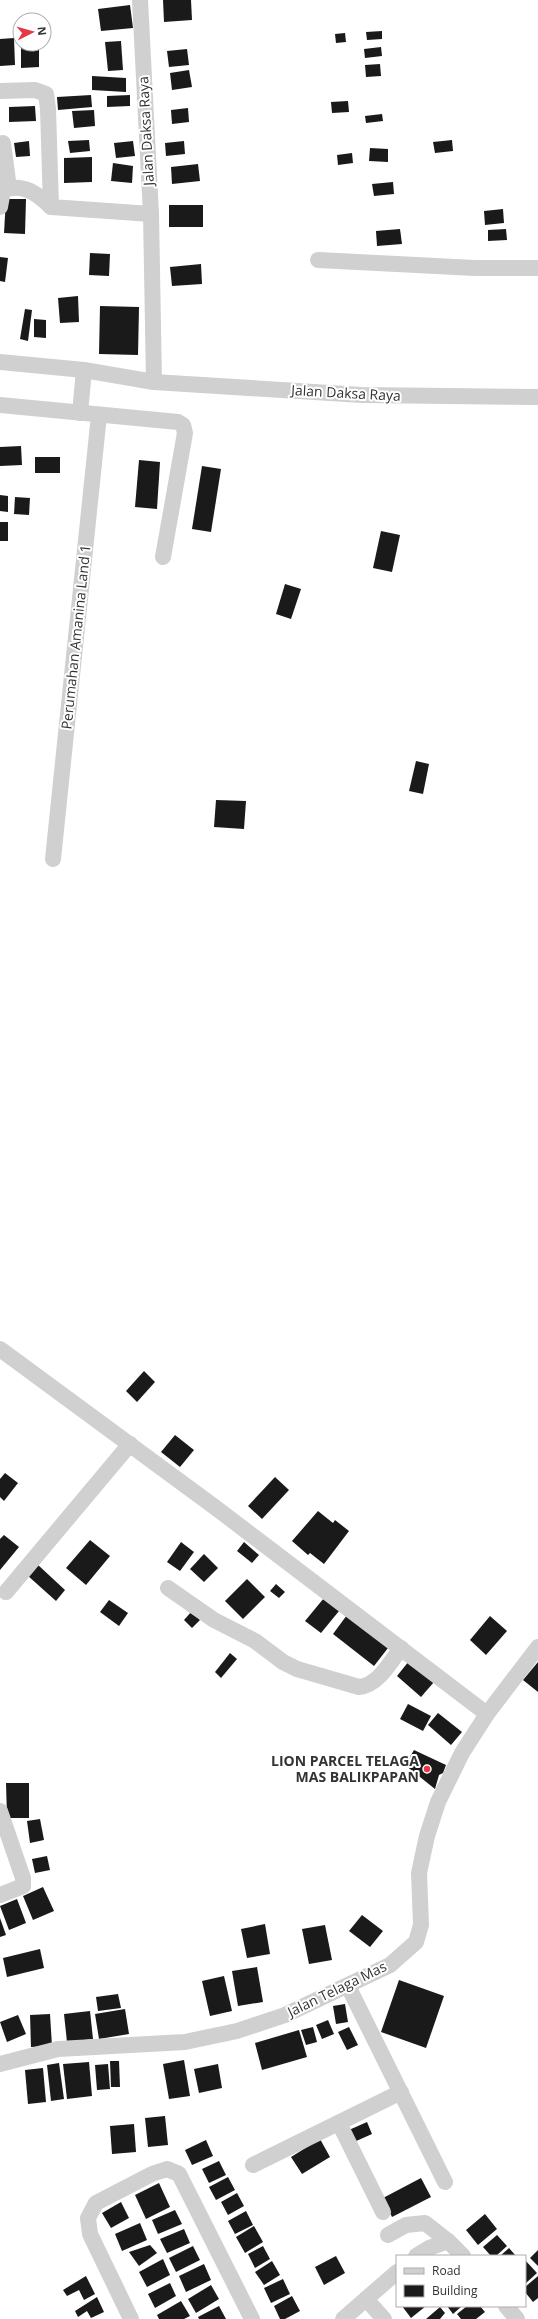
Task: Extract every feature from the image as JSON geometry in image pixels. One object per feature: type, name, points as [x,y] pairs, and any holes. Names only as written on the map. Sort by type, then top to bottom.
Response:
[{"type":"street","name":"Jalan Daksa Raya","points":[[140,0],[151,214],[154,382]]},
{"type":"street","points":[[0,91],[35,90],[46,94],[48,109],[51,207]]},
{"type":"street","points":[[3,143],[9,188]]},
{"type":"street","points":[[0,207],[3,190],[9,188],[24,188],[36,192],[51,207],[151,214]]},
{"type":"street","points":[[318,260],[475,268],[538,268]]},
{"type":"street","name":"Jalan Daksa Raya","points":[[0,362],[84,370],[154,382],[362,395],[538,397]]},
{"type":"street","points":[[80,413],[84,370]]},
{"type":"street","points":[[0,405],[5,404],[99,415],[178,422],[183,425],[185,433],[163,557]]},
{"type":"street","name":"Perumahan Amanina Land 1","points":[[53,859],[99,415]]},
{"type":"street","points":[[0,1349],[130,1444],[487,1714]]},
{"type":"street","points":[[6,1592],[130,1444]]},
{"type":"street","points":[[168,1588],[214,1620],[255,1641],[283,1662],[297,1669],[359,1687],[367,1686],[375,1681],[401,1648]]},
{"type":"street","name":"Jalan Telaga Mas","points":[[0,2064],[58,2049],[185,2042],[222,2034],[285,2015],[390,1965],[416,1942],[421,1925],[419,1873],[427,1836],[438,1802],[462,1753],[487,1714],[538,1647]]},
{"type":"street","points":[[0,1811],[23,1878],[23,1886],[0,1895]]},
{"type":"street","points":[[348,1986],[445,2182]]},
{"type":"street","points":[[253,2165],[400,2092]]},
{"type":"street","points":[[339,2123],[383,2212]]},
{"type":"street","points":[[131,2319],[90,2234],[88,2218],[96,2203],[152,2174],[167,2169],[179,2174],[252,2319]]},
{"type":"street","points":[[388,2235],[406,2225],[425,2223],[462,2255]]},
{"type":"street","points":[[418,2255],[429,2248],[448,2242]]},
{"type":"street","points":[[342,2319],[396,2273]]},
{"type":"street","points":[[366,2299],[384,2319]]},
{"type":"street","points":[[507,2307],[517,2319]]},
{"type":"building","points":[[163,0],[191,0],[192,20],[164,22]]},
{"type":"building","points":[[130,5],[133,28],[101,31],[98,9]]},
{"type":"building","points":[[382,31],[382,39],[367,40],[366,32]]},
{"type":"building","points":[[345,33],[346,42],[336,43],[335,34]]},
{"type":"building","points":[[12,38],[12,52],[15,52],[15,65],[0,66],[0,39]]},
{"type":"building","points":[[121,41],[123,70],[108,71],[105,42]]},
{"type":"building","points":[[381,47],[382,56],[365,58],[364,49]]},
{"type":"building","points":[[187,49],[189,65],[169,67],[167,51]]},
{"type":"building","points":[[21,52],[39,52],[39,67],[21,68]]},
{"type":"building","points":[[380,64],[381,76],[366,77],[365,65]]},
{"type":"building","points":[[189,70],[192,87],[172,90],[170,73]]},
{"type":"building","points":[[92,76],[126,78],[126,92],[92,90]]},
{"type":"building","points":[[91,95],[92,107],[58,110],[57,97]]},
{"type":"building","points":[[130,95],[130,106],[107,107],[107,96]]},
{"type":"building","points":[[348,101],[349,112],[332,113],[331,102]]},
{"type":"building","points":[[35,106],[36,121],[9,122],[9,107]]},
{"type":"building","points":[[188,108],[189,122],[172,124],[171,110]]},
{"type":"building","points":[[94,110],[95,126],[74,128],[72,111]]},
{"type":"building","points":[[382,114],[383,121],[366,123],[365,116]]},
{"type":"building","points":[[89,140],[90,151],[70,153],[68,141]]},
{"type":"building","points":[[452,140],[453,151],[435,153],[433,142]]},
{"type":"building","points":[[29,141],[30,156],[16,157],[14,143]]},
{"type":"building","points":[[133,141],[135,156],[116,158],[114,143]]},
{"type":"building","points":[[184,141],[185,154],[166,156],[165,143]]},
{"type":"building","points":[[370,148],[388,149],[388,162],[369,161]]},
{"type":"building","points":[[352,153],[353,163],[338,165],[337,155]]},
{"type":"building","points":[[92,157],[92,182],[64,183],[64,158]]},
{"type":"building","points":[[113,163],[133,166],[132,183],[111,181]]},
{"type":"building","points":[[198,164],[200,181],[172,184],[171,167]]},
{"type":"building","points":[[393,182],[394,194],[374,196],[372,184]]},
{"type":"building","points":[[6,199],[26,199],[25,234],[4,233]]},
{"type":"building","points":[[169,205],[203,205],[203,227],[169,227]]},
{"type":"building","points":[[503,209],[504,223],[485,225],[484,211]]},
{"type":"building","points":[[400,229],[402,244],[377,246],[376,231]]},
{"type":"building","points":[[506,229],[507,240],[488,241],[488,230]]},
{"type":"building","points":[[90,253],[110,254],[109,276],[89,275]]},
{"type":"building","points":[[0,257],[8,258],[5,282],[0,281]]},
{"type":"building","points":[[201,264],[202,284],[172,286],[170,267]]},
{"type":"building","points":[[78,296],[79,322],[60,323],[58,298]]},
{"type":"building","points":[[100,306],[139,307],[138,355],[99,354]]},
{"type":"building","points":[[25,309],[32,310],[28,341],[20,339]]},
{"type":"building","points":[[34,319],[46,320],[46,338],[34,337]]},
{"type":"building","points":[[21,446],[22,465],[0,466],[0,447]]},
{"type":"building","points":[[35,457],[60,457],[60,473],[35,473]]},
{"type":"building","points":[[139,460],[160,462],[157,509],[135,507]]},
{"type":"building","points":[[202,466],[221,469],[211,532],[192,529]]},
{"type":"building","points":[[0,495],[8,496],[8,512],[0,511]]},
{"type":"building","points":[[15,497],[30,498],[29,515],[14,514]]},
{"type":"building","points":[[0,522],[8,522],[8,541],[0,541]]},
{"type":"building","points":[[381,531],[400,535],[392,572],[373,568]]},
{"type":"building","points":[[285,584],[301,589],[291,619],[276,614]]},
{"type":"building","points":[[416,761],[429,764],[423,794],[409,791]]},
{"type":"building","points":[[216,800],[246,801],[244,829],[214,827]]},
{"type":"building","points":[[144,1371],[155,1382],[137,1402],[126,1391]]},
{"type":"building","points":[[175,1435],[194,1450],[180,1467],[161,1452]]},
{"type":"building","points":[[5,1473],[18,1483],[4,1501],[0,1497],[0,1479]]},
{"type":"building","points":[[275,1477],[289,1490],[262,1519],[248,1506]]},
{"type":"building","points":[[318,1511],[333,1523],[335,1520],[349,1531],[324,1564],[310,1553],[308,1555],[292,1541]]},
{"type":"building","points":[[4,1535],[19,1547],[0,1570],[0,1539]]},
{"type":"building","points":[[90,1540],[110,1556],[86,1585],[66,1568]]},
{"type":"building","points":[[181,1542],[194,1552],[180,1571],[167,1562]]},
{"type":"building","points":[[244,1542],[259,1555],[252,1563],[237,1551]]},
{"type":"building","points":[[204,1554],[218,1568],[204,1582],[190,1569]]},
{"type":"building","points":[[37,1564],[65,1590],[56,1601],[27,1575]]},
{"type":"building","points":[[247,1579],[265,1597],[243,1619],[225,1601]]},
{"type":"building","points":[[276,1584],[285,1592],[279,1598],[270,1591]]},
{"type":"building","points":[[324,1598],[339,1611],[321,1633],[305,1621]]},
{"type":"building","points":[[109,1600],[128,1613],[119,1626],[100,1612]]},
{"type":"building","points":[[192,1611],[200,1620],[192,1628],[184,1620]]},
{"type":"building","points":[[347,1615],[388,1648],[374,1666],[333,1634]]},
{"type":"building","points":[[490,1616],[507,1631],[486,1655],[470,1640]]},
{"type":"building","points":[[230,1653],[237,1659],[221,1678],[215,1672]]},
{"type":"building","points":[[409,1661],[434,1682],[421,1697],[397,1676]]},
{"type":"building","points":[[538,1662],[538,1692],[523,1680]]},
{"type":"building","points":[[408,1704],[431,1716],[423,1731],[400,1719]]},
{"type":"building","points":[[438,1713],[462,1732],[451,1745],[428,1725]]},
{"type":"building","name":"LION PARCEL TELAGA MAS BALIKPAPAN","points":[[414,1750],[446,1765],[443,1773],[439,1775],[435,1789],[405,1765]]},
{"type":"building","points":[[6,1783],[29,1783],[29,1818],[7,1818]]},
{"type":"building","points":[[40,1819],[44,1840],[30,1843],[27,1821]]},
{"type":"building","points":[[47,1856],[50,1870],[35,1873],[32,1859]]},
{"type":"building","points":[[43,1887],[54,1911],[33,1920],[23,1896]]},
{"type":"building","points":[[17,1899],[26,1923],[9,1930],[0,1906]]},
{"type":"building","points":[[362,1915],[383,1931],[370,1947],[349,1931]]},
{"type":"building","points":[[0,1918],[6,1935],[0,1937]]},
{"type":"building","points":[[265,1924],[270,1954],[247,1958],[241,1929]]},
{"type":"building","points":[[325,1925],[332,1960],[309,1964],[302,1929]]},
{"type":"building","points":[[40,1949],[44,1968],[7,1977],[3,1958]]},
{"type":"building","points":[[257,1967],[263,2002],[238,2006],[232,1971]]},
{"type":"building","points":[[224,1976],[232,2011],[210,2016],[202,1981]]},
{"type":"building","points":[[399,1980],[444,1996],[426,2048],[381,2032]]},
{"type":"building","points":[[118,1994],[121,2008],[98,2011],[96,1997]]},
{"type":"building","points":[[345,2004],[348,2022],[336,2024],[333,2006]]},
{"type":"building","points":[[125,2009],[129,2034],[99,2039],[95,2014]]},
{"type":"building","points":[[90,2011],[93,2039],[67,2042],[64,2014]]},
{"type":"building","points":[[50,2014],[52,2046],[31,2047],[30,2015]]},
{"type":"building","points":[[18,2015],[26,2034],[7,2042],[0,2022]]},
{"type":"building","points":[[328,2020],[334,2034],[322,2039],[316,2025]]},
{"type":"building","points":[[313,2027],[317,2042],[306,2045],[301,2030]]},
{"type":"building","points":[[349,2027],[358,2045],[347,2050],[338,2032]]},
{"type":"building","points":[[299,2030],[307,2057],[262,2070],[255,2043]]},
{"type":"building","points":[[184,2060],[190,2096],[169,2099],[163,2064]]},
{"type":"building","points":[[110,2061],[119,2061],[120,2087],[111,2087]]},
{"type":"building","points":[[89,2062],[92,2096],[67,2099],[63,2064]]},
{"type":"building","points":[[59,2063],[64,2099],[51,2101],[47,2065]]},
{"type":"building","points":[[108,2064],[110,2089],[97,2090],[95,2065]]},
{"type":"building","points":[[218,2064],[222,2088],[199,2093],[194,2069]]},
{"type":"building","points":[[43,2068],[46,2102],[28,2104],[25,2070]]},
{"type":"building","points":[[165,2116],[168,2145],[148,2147],[145,2118]]},
{"type":"building","points":[[367,2122],[372,2134],[354,2142],[349,2130]]},
{"type":"building","points":[[134,2124],[136,2152],[112,2154],[110,2126]]},
{"type":"building","points":[[320,2139],[330,2157],[302,2174],[291,2157]]},
{"type":"building","points":[[206,2140],[213,2156],[192,2165],[185,2150]]},
{"type":"building","points":[[219,2161],[226,2175],[209,2183],[202,2169]]},
{"type":"building","points":[[228,2177],[235,2190],[216,2200],[209,2187]]},
{"type":"building","points":[[421,2178],[431,2197],[392,2217],[383,2198]]},
{"type":"building","points":[[159,2183],[170,2207],[146,2219],[135,2195]]},
{"type":"building","points":[[237,2193],[244,2206],[228,2215],[221,2202]]},
{"type":"building","points":[[121,2202],[129,2218],[111,2228],[102,2213]]},
{"type":"building","points":[[175,2210],[182,2224],[158,2234],[152,2220]]},
{"type":"building","points":[[246,2211],[253,2225],[235,2234],[228,2221]]},
{"type":"building","points":[[485,2214],[497,2229],[478,2245],[466,2230]]},
{"type":"building","points":[[140,2223],[147,2240],[122,2251],[115,2234]]},
{"type":"building","points":[[254,2226],[263,2242],[245,2253],[236,2237]]},
{"type":"building","points":[[184,2229],[190,2243],[167,2253],[160,2239]]},
{"type":"building","points":[[497,2235],[507,2246],[497,2255],[490,2255],[483,2247]]},
{"type":"building","points":[[150,2245],[157,2253],[139,2266],[129,2252]]},
{"type":"building","points":[[193,2246],[200,2260],[176,2272],[169,2258]]},
{"type":"building","points":[[263,2246],[270,2259],[255,2268],[248,2254]]},
{"type":"building","points":[[509,2248],[515,2255],[501,2255]]},
{"type":"building","points":[[538,2250],[538,2266],[530,2258]]},
{"type":"building","points":[[336,2256],[345,2273],[324,2285],[315,2267]]},
{"type":"building","points":[[163,2259],[170,2275],[147,2287],[139,2272]]},
{"type":"building","points":[[272,2261],[280,2275],[264,2285],[255,2272]]},
{"type":"building","points":[[526,2261],[537,2273],[526,2283]]},
{"type":"building","points":[[204,2264],[211,2280],[186,2292],[179,2276]]},
{"type":"building","points":[[86,2276],[95,2294],[84,2300],[79,2290],[67,2296],[63,2290]]},
{"type":"building","points":[[538,2276],[538,2298],[533,2302],[526,2293],[526,2286]]},
{"type":"building","points":[[283,2279],[290,2294],[271,2303],[264,2288]]},
{"type":"building","points":[[170,2283],[176,2296],[155,2308],[148,2294]]},
{"type":"building","points":[[211,2285],[219,2299],[196,2313],[188,2299]]},
{"type":"building","points":[[292,2296],[300,2311],[285,2319],[280,2319],[274,2306]]},
{"type":"building","points":[[97,2297],[104,2312],[91,2318],[87,2311],[78,2317],[75,2311]]},
{"type":"building","points":[[181,2301],[190,2316],[184,2319],[159,2319],[157,2315]]},
{"type":"building","points":[[219,2306],[226,2319],[199,2319],[198,2317]]},
{"type":"building","points":[[403,2307],[425,2307],[411,2318]]},
{"type":"building","points":[[440,2307],[445,2313],[440,2319],[426,2319]]},
{"type":"building","points":[[448,2307],[461,2307],[453,2314]]},
{"type":"building","points":[[466,2307],[481,2307],[485,2312],[476,2319],[461,2319],[457,2314]]},
{"type":"place","name":"LION PARCEL TELAGA MAS BALIKPAPAN","points":[[427,1769]]}]
